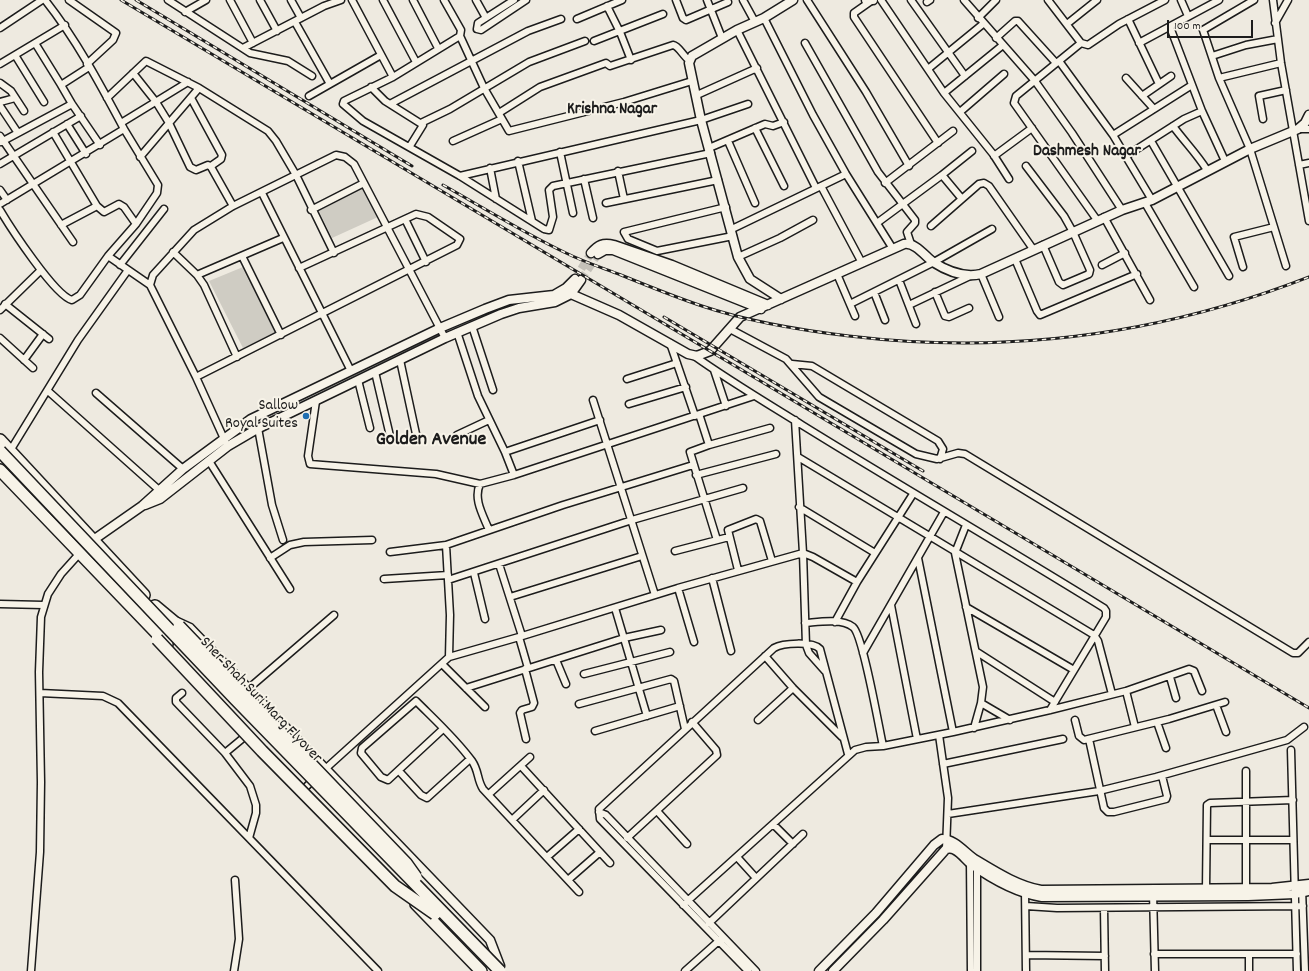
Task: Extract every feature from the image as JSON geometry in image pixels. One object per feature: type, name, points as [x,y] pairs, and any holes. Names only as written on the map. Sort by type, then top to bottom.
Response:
[{"type":"highway","points":[[0,440],[5,451],[155,606],[321,773],[499,970]]},
{"type":"highway","name":"Sher Shah Suri Marg Flyover","points":[[5,451],[236,700],[438,912]]},
{"type":"highway","name":"Sher Shah Suri Marg Flyover","points":[[0,460],[234,708],[438,912],[499,970]]},
{"type":"highway","points":[[0,470],[480,971]]},
{"type":"highway","points":[[155,606],[177,623],[406,863],[438,912]]},
{"type":"highway","points":[[138,614],[157,639],[262,751],[395,886],[438,912]]},
{"type":"street","points":[[0,28],[43,0],[65,25],[124,129],[157,182],[158,190],[136,224],[108,256],[80,295],[72,300],[62,294],[41,270],[0,210]]},
{"type":"street","points":[[61,84],[88,65],[113,40],[116,33],[68,0]]},
{"type":"street","points":[[185,12],[206,0]]},
{"type":"street","points":[[230,0],[254,43]]},
{"type":"street","points":[[260,0],[277,31]]},
{"type":"street","points":[[291,0],[298,20],[330,84]]},
{"type":"street","points":[[321,0],[324,6]]},
{"type":"street","points":[[243,48],[324,6],[341,0]]},
{"type":"street","points":[[352,0],[393,77]]},
{"type":"street","points":[[383,0],[416,62]]},
{"type":"street","points":[[412,0],[438,48]]},
{"type":"street","points":[[444,0],[461,30],[460,36],[472,59],[484,88],[507,129],[511,131],[624,102],[692,81]]},
{"type":"street","points":[[476,0],[486,18]]},
{"type":"street","points":[[510,1],[478,23],[478,30],[481,30],[526,0]]},
{"type":"street","points":[[577,19],[622,0]]},
{"type":"street","points":[[676,0],[684,20],[711,11],[728,2]]},
{"type":"street","points":[[706,0],[722,38]]},
{"type":"street","points":[[744,0],[755,22]]},
{"type":"street","points":[[781,298],[750,279],[738,257],[726,207],[701,120],[697,95],[688,68],[689,60],[722,38],[764,18],[793,0]]},
{"type":"street","points":[[808,0],[866,92],[909,166]]},
{"type":"street","points":[[870,0],[854,13],[854,17],[938,143]]},
{"type":"street","points":[[881,0],[944,93],[994,156],[1009,179]]},
{"type":"street","points":[[911,0],[965,76]]},
{"type":"street","points":[[964,0],[983,24],[1035,81],[1065,123],[1122,210]]},
{"type":"street","points":[[978,18],[996,0]]},
{"type":"street","points":[[1048,0],[1081,43],[1085,45],[1091,44],[1112,28],[1165,0]]},
{"type":"street","points":[[1067,24],[1097,0]]},
{"type":"street","points":[[1181,0],[1188,16]]},
{"type":"street","points":[[1139,43],[1219,0]]},
{"type":"street","points":[[1254,0],[1204,29],[1219,78],[1250,149],[1286,266]]},
{"type":"street","points":[[1273,0],[1281,63],[1295,130],[1299,165],[1306,190],[1309,221]]},
{"type":"street","points":[[1275,23],[1288,0]]},
{"type":"street","points":[[171,1],[185,12],[256,55],[294,64],[312,76]]},
{"type":"street","points":[[607,6],[620,32],[631,60]]},
{"type":"street","points":[[594,40],[620,32],[663,14]]},
{"type":"street","points":[[764,18],[806,101],[846,174],[893,249]]},
{"type":"street","points":[[1128,19],[1159,84]]},
{"type":"street","points":[[390,104],[472,59],[528,31],[561,20]]},
{"type":"street","points":[[996,38],[1015,21],[1018,21],[1058,62],[1113,135],[1126,156],[1194,287]]},
{"type":"street","points":[[928,69],[983,24]]},
{"type":"street","points":[[0,64],[65,25]]},
{"type":"street","points":[[1170,27],[1202,112],[1225,161]]},
{"type":"street","points":[[737,30],[784,122],[862,263]]},
{"type":"street","points":[[460,36],[438,48],[393,77],[344,101],[343,104],[363,121],[410,146],[544,229],[549,230],[553,217],[550,188],[554,186],[710,150],[765,124],[773,126],[784,122]]},
{"type":"street","points":[[1212,56],[1246,45],[1278,39]]},
{"type":"street","points":[[421,123],[450,109],[529,62],[584,41]]},
{"type":"street","points":[[36,43],[72,104],[100,145]]},
{"type":"street","points":[[805,43],[885,183],[916,221],[907,232],[911,244],[934,262],[958,274],[970,276]]},
{"type":"street","points":[[1081,43],[1016,96],[1014,103],[1125,253],[1150,300]]},
{"type":"street","points":[[944,93],[1003,45]]},
{"type":"street","points":[[453,141],[500,116],[540,87],[604,64],[607,63],[610,66],[673,46],[678,48],[689,60]]},
{"type":"street","points":[[309,96],[381,54]]},
{"type":"street","points":[[16,55],[44,102]]},
{"type":"street","points":[[107,98],[146,61],[199,88],[268,131],[276,141],[296,175],[311,210],[334,253]]},
{"type":"street","points":[[1219,78],[1281,63]]},
{"type":"street","points":[[697,95],[756,68]]},
{"type":"street","points":[[133,73],[156,102],[169,123],[192,168],[196,170],[208,165],[211,166],[221,159],[222,155],[190,98]]},
{"type":"street","points":[[960,112],[1004,74]]},
{"type":"street","points":[[1142,96],[1171,76]]},
{"type":"street","points":[[1126,78],[1154,108]]},
{"type":"street","points":[[121,123],[188,82]]},
{"type":"street","points":[[0,83],[11,91],[24,111]]},
{"type":"street","points":[[1113,135],[1192,85]]},
{"type":"street","points":[[371,87],[390,104],[421,123]]},
{"type":"street","points":[[140,156],[199,88]]},
{"type":"street","points":[[1262,119],[1259,96],[1286,90]]},
{"type":"street","points":[[0,102],[15,98]]},
{"type":"street","points":[[72,104],[18,133],[1,140],[14,156],[73,242]]},
{"type":"street","points":[[460,176],[518,161],[701,120],[748,104]]},
{"type":"street","points":[[0,106],[18,133]]},
{"type":"street","points":[[1126,156],[1173,126],[1202,112]]},
{"type":"street","points":[[909,305],[970,276],[981,274],[1101,219],[1122,210],[1149,202],[1225,161],[1295,130],[1305,123],[1309,115]]},
{"type":"street","points":[[0,164],[81,116]]},
{"type":"street","points":[[410,146],[423,126],[421,123]]},
{"type":"street","points":[[67,124],[86,154]]},
{"type":"street","points":[[1173,126],[1188,147],[1197,155],[1207,170]]},
{"type":"street","points":[[755,128],[784,186]]},
{"type":"street","points":[[994,156],[1032,128]]},
{"type":"street","points":[[0,204],[86,154],[124,129]]},
{"type":"street","points":[[1295,130],[1309,129]]},
{"type":"street","points":[[885,183],[953,131]]},
{"type":"street","points":[[53,132],[97,206],[104,212],[121,204],[136,224]]},
{"type":"street","points":[[728,141],[755,203]]},
{"type":"street","points":[[1151,141],[1229,276]]},
{"type":"street","points":[[877,223],[903,205],[972,151]]},
{"type":"street","points":[[560,152],[573,213]]},
{"type":"street","points":[[150,285],[153,275],[194,230],[233,206],[262,194],[336,155],[350,159],[354,164],[444,338]]},
{"type":"street","points":[[518,161],[532,221]]},
{"type":"street","points":[[1299,165],[1309,163]]},
{"type":"street","points":[[211,166],[233,206]]},
{"type":"street","points":[[1026,166],[1060,209],[1073,232],[1090,272],[1088,275],[1064,286],[1059,282],[1043,245]]},
{"type":"street","points":[[490,168],[496,199]]},
{"type":"street","points":[[618,171],[624,199]]},
{"type":"street","points":[[726,207],[624,232],[628,239],[656,251],[732,232],[846,174]]},
{"type":"street","points":[[942,175],[962,199]]},
{"type":"street","points":[[584,179],[593,218]]},
{"type":"street","points":[[606,203],[718,180]]},
{"type":"street","points":[[311,210],[364,183]]},
{"type":"street","points":[[931,226],[979,184],[986,184],[1033,250]]},
{"type":"street","points":[[0,190],[7,200]]},
{"type":"street","points":[[262,194],[351,371]]},
{"type":"street","points":[[61,225],[97,206]]},
{"type":"street","points":[[120,265],[164,209]]},
{"type":"street","points":[[196,377],[410,271],[457,245],[460,239],[423,214],[416,214],[299,268]]},
{"type":"street","points":[[405,219],[426,262]]},
{"type":"street","points":[[738,257],[780,238],[813,220]]},
{"type":"street","points":[[1243,267],[1234,237],[1274,227]]},
{"type":"street","points":[[850,304],[934,262],[992,229]]},
{"type":"street","points":[[197,275],[283,238]]},
{"type":"street","points":[[692,355],[700,355],[710,351],[740,317],[904,244],[911,244]]},
{"type":"street","points":[[595,254],[605,250],[614,250],[764,307]]},
{"type":"street","points":[[173,252],[197,275],[204,285],[237,357]]},
{"type":"street","points":[[1102,265],[1125,253]]},
{"type":"street","points":[[108,256],[150,285],[196,377],[228,446]]},
{"type":"street","points":[[242,256],[281,335]]},
{"type":"street","points":[[1015,259],[1040,315],[1137,274]]},
{"type":"street","points":[[0,310],[41,270]]},
{"type":"street","points":[[5,451],[48,391],[78,340],[128,270]]},
{"type":"street","points":[[837,274],[855,316]]},
{"type":"street","points":[[981,274],[999,318]]},
{"type":"street","points":[[142,506],[160,499],[228,446],[258,428],[457,332],[519,308],[555,302],[569,291],[578,279]]},
{"type":"street","points":[[899,280],[916,324]]},
{"type":"street","points":[[31,971],[40,852],[39,672],[43,605],[55,582],[92,540],[142,506],[183,469],[223,438],[252,419],[440,328],[509,300],[554,295],[569,291],[619,315],[692,355],[754,396],[913,494],[1104,608],[1106,611],[1106,617],[1050,710]]},
{"type":"street","points":[[874,292],[886,320]]},
{"type":"street","points":[[935,292],[946,316],[949,317],[969,308]]},
{"type":"street","points":[[5,304],[50,339]]},
{"type":"street","points":[[472,326],[492,390]]},
{"type":"street","points":[[730,329],[778,354],[792,364],[819,397],[916,454],[932,459],[940,459],[958,453],[965,454],[1293,653],[1298,653],[1309,642]]},
{"type":"street","points":[[457,332],[478,396],[505,452],[514,475]]},
{"type":"street","points":[[24,360],[43,334]]},
{"type":"street","points":[[0,338],[33,368]]},
{"type":"street","points":[[670,343],[709,445]]},
{"type":"street","points":[[400,360],[416,434]]},
{"type":"street","points":[[627,379],[677,363]]},
{"type":"street","points":[[792,364],[806,365],[817,368],[938,442],[943,449],[940,459]]},
{"type":"street","points":[[714,370],[726,406]]},
{"type":"street","points":[[375,372],[390,436]]},
{"type":"street","points":[[358,380],[370,428]]},
{"type":"street","points":[[629,404],[686,387]]},
{"type":"street","points":[[48,391],[159,490]]},
{"type":"street","points":[[96,393],[183,469]]},
{"type":"street","points":[[303,394],[308,404]]},
{"type":"street","points":[[316,401],[308,456],[310,464],[436,474],[480,484],[514,475],[754,396]]},
{"type":"street","points":[[593,400],[622,486],[655,595]]},
{"type":"street","points":[[457,435],[489,420]]},
{"type":"street","points":[[505,452],[600,420]]},
{"type":"street","points":[[795,420],[798,457],[799,507],[803,553],[806,645],[809,653],[826,672]]},
{"type":"street","points":[[258,428],[270,500],[283,540]]},
{"type":"street","points":[[717,540],[692,465],[689,454],[690,451],[770,428]]},
{"type":"street","points":[[696,475],[776,454]]},
{"type":"street","points":[[798,457],[955,553],[1094,635],[1098,641],[1112,694]]},
{"type":"street","points":[[209,461],[290,589]]},
{"type":"street","points":[[390,552],[446,545],[622,486],[692,465]]},
{"type":"street","points":[[480,484],[477,490],[477,499],[489,530]]},
{"type":"street","points":[[384,579],[448,577],[474,573],[632,520],[743,488]]},
{"type":"street","points":[[835,622],[857,582],[913,494]]},
{"type":"street","points":[[799,507],[875,553]]},
{"type":"street","points":[[863,653],[944,512]]},
{"type":"street","points":[[738,570],[729,537],[729,529],[756,519],[759,520],[772,561]]},
{"type":"street","points":[[966,525],[955,553],[977,652],[983,691],[974,728]]},
{"type":"street","points":[[675,551],[729,537]]},
{"type":"street","points":[[270,558],[290,545],[304,542],[372,540]]},
{"type":"street","points":[[446,545],[449,657]]},
{"type":"street","points":[[304,788],[410,694],[449,657],[520,637],[738,570],[803,553],[813,557],[857,582]]},
{"type":"street","points":[[510,597],[642,556]]},
{"type":"street","points":[[918,558],[953,732]]},
{"type":"street","points":[[499,564],[510,597],[534,703],[532,707],[522,710],[520,713],[526,739]]},
{"type":"street","points":[[474,573],[485,619]]},
{"type":"street","points":[[712,578],[731,651]]},
{"type":"street","points":[[678,588],[694,642]]},
{"type":"street","points":[[0,604],[43,605]]},
{"type":"street","points":[[891,605],[917,739]]},
{"type":"street","points":[[966,607],[1074,670]]},
{"type":"street","points":[[615,608],[646,716]]},
{"type":"street","points":[[248,689],[334,615]]},
{"type":"street","points":[[805,623],[835,622],[851,626],[856,630],[863,653],[883,746]]},
{"type":"street","points":[[177,623],[190,628],[248,689],[321,773]]},
{"type":"street","points":[[466,688],[624,638],[661,630]]},
{"type":"street","points":[[756,971],[721,939],[600,819],[600,807],[778,645],[806,645],[818,647],[848,754]]},
{"type":"street","points":[[584,674],[670,652]]},
{"type":"street","points":[[977,652],[1055,702]]},
{"type":"street","points":[[765,656],[793,688],[842,737]]},
{"type":"street","points":[[556,660],[566,684]]},
{"type":"street","points":[[442,664],[486,707]]},
{"type":"street","points":[[685,903],[848,754],[862,747],[883,746],[1010,720],[1126,691],[1170,677],[1189,669],[1193,670],[1202,691]]},
{"type":"street","points":[[1170,677],[1176,698]]},
{"type":"street","points":[[579,704],[671,679],[674,681],[685,729]]},
{"type":"street","points":[[758,720],[793,688]]},
{"type":"street","points":[[1126,691],[1135,728]]},
{"type":"street","points":[[182,692],[176,698],[176,702],[225,753],[252,791],[256,813],[249,838]]},
{"type":"street","points":[[40,693],[103,696],[118,703],[378,971]]},
{"type":"street","points":[[410,694],[470,759],[478,771],[481,785],[579,892]]},
{"type":"street","points":[[416,701],[361,751],[384,779],[388,780],[399,771],[443,729]]},
{"type":"street","points":[[1075,720],[1080,738],[1088,739],[1135,728],[1225,702]]},
{"type":"street","points":[[981,703],[1010,720]]},
{"type":"street","points":[[1216,705],[1226,732]]},
{"type":"street","points":[[595,731],[680,706]]},
{"type":"street","points":[[627,838],[717,755],[716,750],[692,722]]},
{"type":"street","points":[[1157,722],[1166,748]]},
{"type":"street","points":[[948,814],[1100,791],[1162,776],[1287,740],[1304,727]]},
{"type":"street","points":[[225,753],[251,732]]},
{"type":"street","points":[[833,971],[883,920],[946,849],[948,814],[939,735]]},
{"type":"street","points":[[943,764],[1062,739]]},
{"type":"street","points":[[1088,739],[1104,808],[1108,812],[1163,800],[1167,796],[1162,776]]},
{"type":"street","points":[[1291,750],[1293,840],[1302,889],[1297,971]]},
{"type":"street","points":[[489,794],[530,757]]},
{"type":"street","points":[[399,771],[421,795],[427,798],[470,759]]},
{"type":"street","points":[[521,766],[610,863]]},
{"type":"street","points":[[1246,771],[1246,889]]},
{"type":"street","points":[[512,820],[544,790]]},
{"type":"street","points":[[1206,889],[1207,805],[1210,803],[1293,800]]},
{"type":"street","points":[[656,811],[687,844]]},
{"type":"street","points":[[599,812],[606,815],[661,878]]},
{"type":"street","points":[[773,824],[792,844]]},
{"type":"street","points":[[547,857],[579,829]]},
{"type":"street","points":[[709,923],[803,834]]},
{"type":"street","points":[[819,971],[876,913],[934,845],[938,841],[946,839],[952,841],[973,862],[978,971]]},
{"type":"street","points":[[1207,840],[1293,840]]},
{"type":"street","points":[[946,849],[950,848],[957,850],[973,862],[1025,890],[1059,898],[1206,889],[1302,889]]},
{"type":"street","points":[[568,880],[600,852]]},
{"type":"street","points":[[737,857],[756,878]]},
{"type":"street","points":[[971,971],[973,862]]},
{"type":"street","points":[[234,971],[239,939],[235,880]]},
{"type":"street","points":[[1153,893],[1302,889]]},
{"type":"street","points":[[1025,890],[1026,971]]},
{"type":"street","points":[[1153,893],[1155,971]]},
{"type":"street","points":[[685,903],[709,923],[748,971]]},
{"type":"street","points":[[1026,906],[1044,908],[1154,906],[1300,907]]},
{"type":"street","points":[[1300,907],[1305,971]]},
{"type":"street","points":[[1104,908],[1105,971]]},
{"type":"street","points":[[685,971],[721,939]]},
{"type":"street","points":[[1154,954],[1297,954]]},
{"type":"street","points":[[1249,954],[1249,971]]},
{"type":"street","points":[[1026,955],[1105,956]]},
{"type":"shaded area","points":[[363,188],[378,217],[332,238],[319,211]]},
{"type":"shaded area","points":[[243,267],[276,334],[243,348],[209,281]]},
{"type":"tunnel","points":[[575,279],[591,253]]},
{"type":"tunnel","points":[[581,280],[598,254]]},
{"type":"railway","points":[[121,0],[1309,708]]},
{"type":"railway","points":[[136,0],[412,166]]},
{"type":"railway","points":[[443,185],[519,229],[573,256],[682,299],[720,312],[756,321],[849,336],[908,341],[967,343],[1025,341],[1083,335],[1140,326],[1197,313],[1253,297],[1309,277]]},
{"type":"railway","points":[[664,317],[923,471]]},
{"type":"place","name":"Sallow Royal Suites","points":[[306,416]]},
{"type":"district","name":"Krishna Nagar","points":[[612,111]]},
{"type":"district","name":"Dashmesh Nagar","points":[[1087,153]]},
{"type":"district","name":"Golden Avenue","points":[[431,441]]}]
